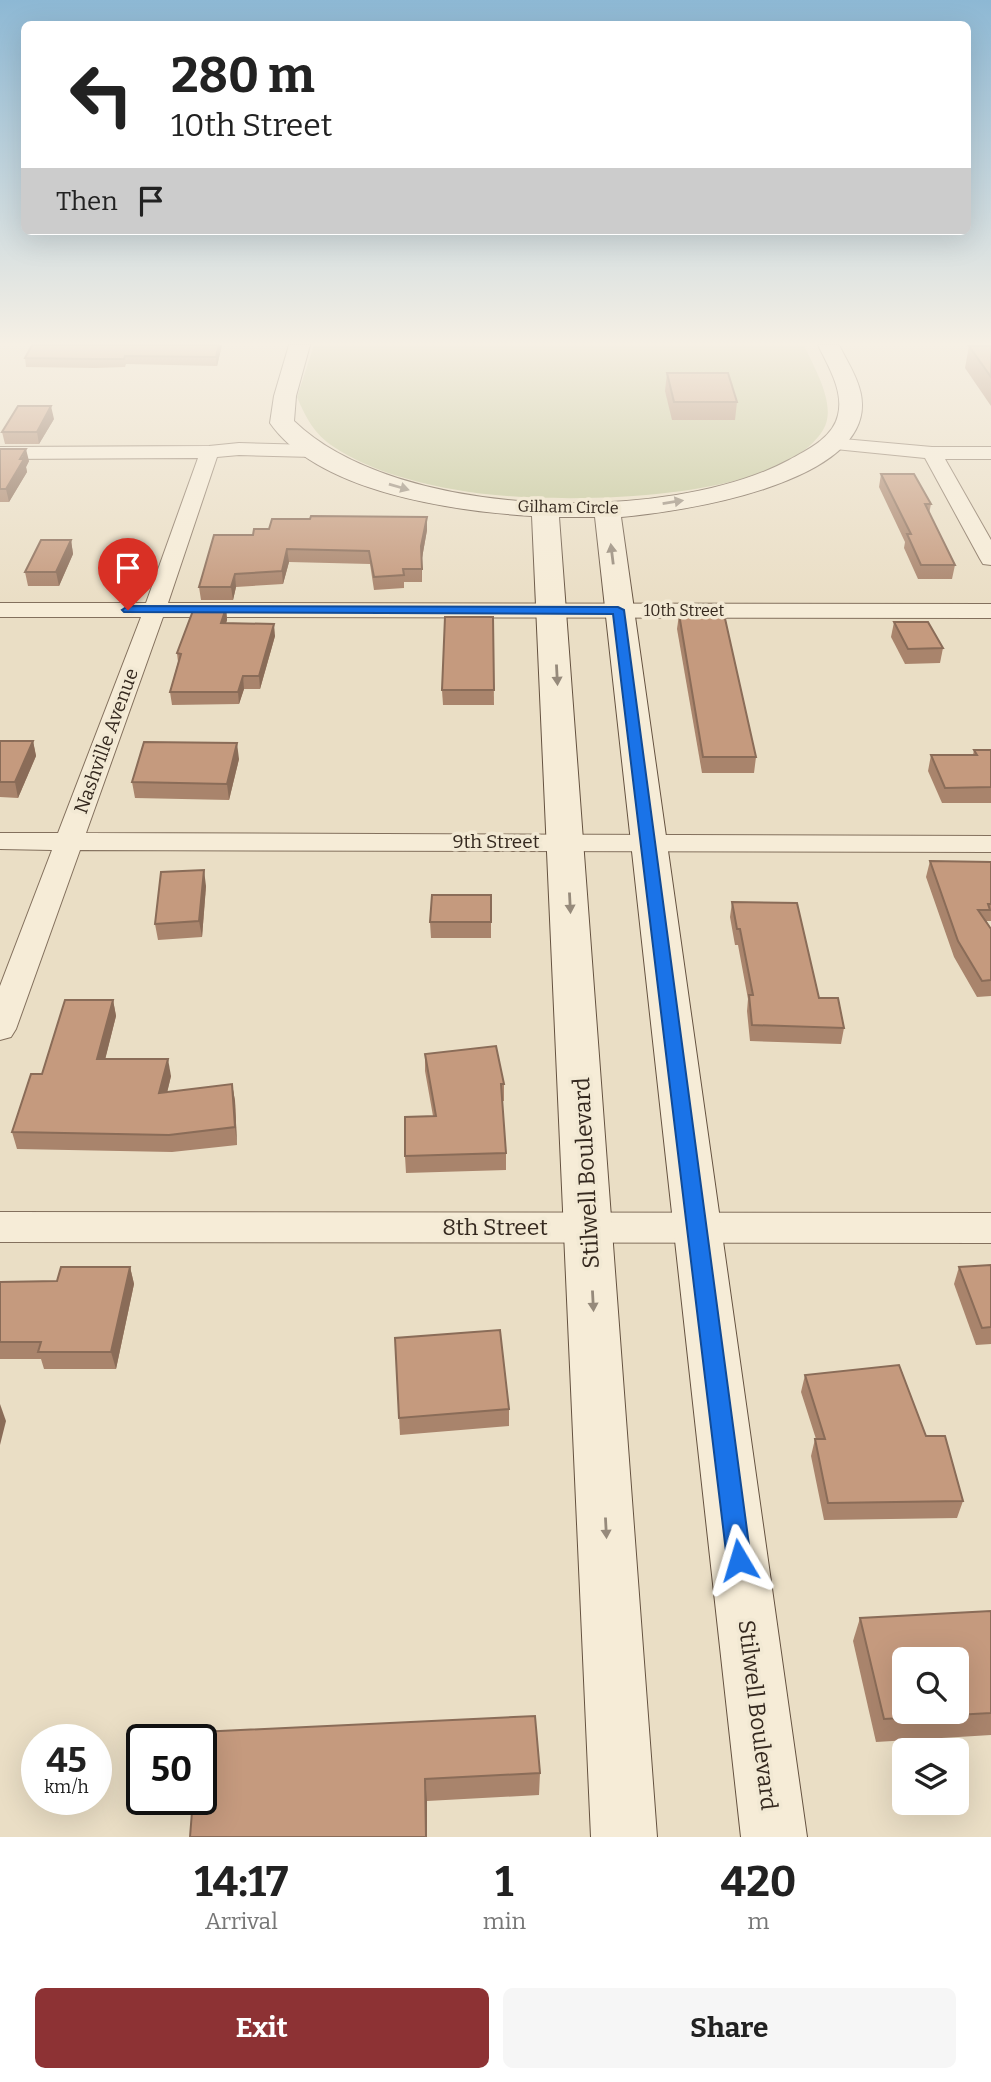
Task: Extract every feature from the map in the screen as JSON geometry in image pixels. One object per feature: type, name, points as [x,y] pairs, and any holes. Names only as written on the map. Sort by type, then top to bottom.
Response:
[{"type":"main road","name":"Gilham Circle","points":[[291,431],[313,451],[379,481],[418,492],[477,503],[545,510],[607,509],[666,503],[738,489],[792,469],[832,444],[843,431]]},
{"type":"main road","name":"Stilwell Boulevard","points":[[607,509],[774,1837]]},
{"type":"main road","name":"Stilwell Boulevard","points":[[545,510],[554,611],[624,1837]]},
{"type":"street","points":[[209,452],[265,431]]},
{"type":"street","points":[[832,444],[933,453],[991,453]]},
{"type":"street","points":[[0,453],[209,452],[239,449],[313,451]]},
{"type":"street","name":"Nashville Avenue","points":[[0,1029],[209,452]]},
{"type":"street","points":[[933,453],[991,559]]},
{"type":"street","name":"10th Street","points":[[0,610],[991,611]]},
{"type":"street","name":"9th Street","points":[[0,841],[991,844]]},
{"type":"street","name":"8th Street","points":[[0,1227],[991,1228]]},
{"type":"green space","points":[[316,431],[822,431],[798,455],[759,473],[711,486],[603,498],[505,496],[434,486],[364,464],[334,447]]},
{"type":"building","points":[[3,431],[38,431],[37,432]]},
{"type":"building","points":[[0,449],[26,449],[20,459],[24,459],[6,489],[0,489]]},
{"type":"building","points":[[881,474],[914,474],[931,504],[925,504],[955,565],[921,565],[907,534],[911,534]]},
{"type":"building","points":[[311,516],[427,517],[421,546],[422,569],[403,569],[404,575],[374,577],[369,551],[287,549],[282,571],[235,574],[231,587],[199,587],[214,535],[253,535],[254,529],[269,529],[272,519],[310,519]]},
{"type":"building","points":[[41,540],[71,540],[56,572],[25,572]]},
{"type":"building","points":[[194,608],[226,608],[221,623],[274,624],[259,676],[243,676],[238,692],[170,692],[181,654],[177,653]]},
{"type":"building","points":[[679,614],[724,614],[756,757],[703,757]]},
{"type":"building","points":[[445,617],[493,617],[494,690],[442,690]]},
{"type":"building","points":[[894,622],[928,622],[943,648],[908,649]]},
{"type":"building","points":[[0,741],[33,741],[15,782],[0,782]]},
{"type":"building","points":[[144,742],[237,743],[227,784],[132,782]]},
{"type":"building","points":[[974,750],[991,750],[991,787],[945,788],[931,755],[977,755]]},
{"type":"building","points":[[930,861],[991,862],[991,904],[988,904],[990,910],[978,910],[991,929],[991,980],[982,981],[958,941]]},
{"type":"building","points":[[204,870],[199,921],[155,924],[161,872]]},
{"type":"building","points":[[432,895],[491,895],[491,922],[430,922]]},
{"type":"building","points":[[732,902],[797,903],[819,998],[838,998],[844,1028],[752,1025],[749,995],[753,995]]},
{"type":"building","points":[[65,1000],[113,1000],[97,1059],[168,1059],[159,1093],[232,1084],[235,1127],[169,1135],[12,1132],[31,1074],[42,1074]]},
{"type":"building","points":[[496,1046],[504,1084],[501,1084],[506,1153],[405,1156],[405,1117],[436,1116],[425,1054]]},
{"type":"building","points":[[991,1265],[991,1327],[982,1328],[959,1267]]},
{"type":"building","points":[[61,1267],[130,1267],[111,1352],[38,1352],[41,1342],[0,1342],[0,1282],[57,1281]]},
{"type":"building","points":[[500,1330],[509,1409],[399,1418],[395,1338]]},
{"type":"building","points":[[899,1365],[926,1436],[945,1436],[963,1501],[828,1503],[815,1439],[825,1439],[805,1375]]},
{"type":"building","points":[[991,1611],[991,1713],[969,1714],[969,1647],[892,1647],[892,1719],[884,1719],[860,1618]]},
{"type":"building","points":[[535,1716],[540,1773],[425,1779],[426,1837],[190,1837],[192,1815],[217,1815],[217,1731]]},
{"type":"route","points":[[128,610],[618,610],[739,1560]]}]
